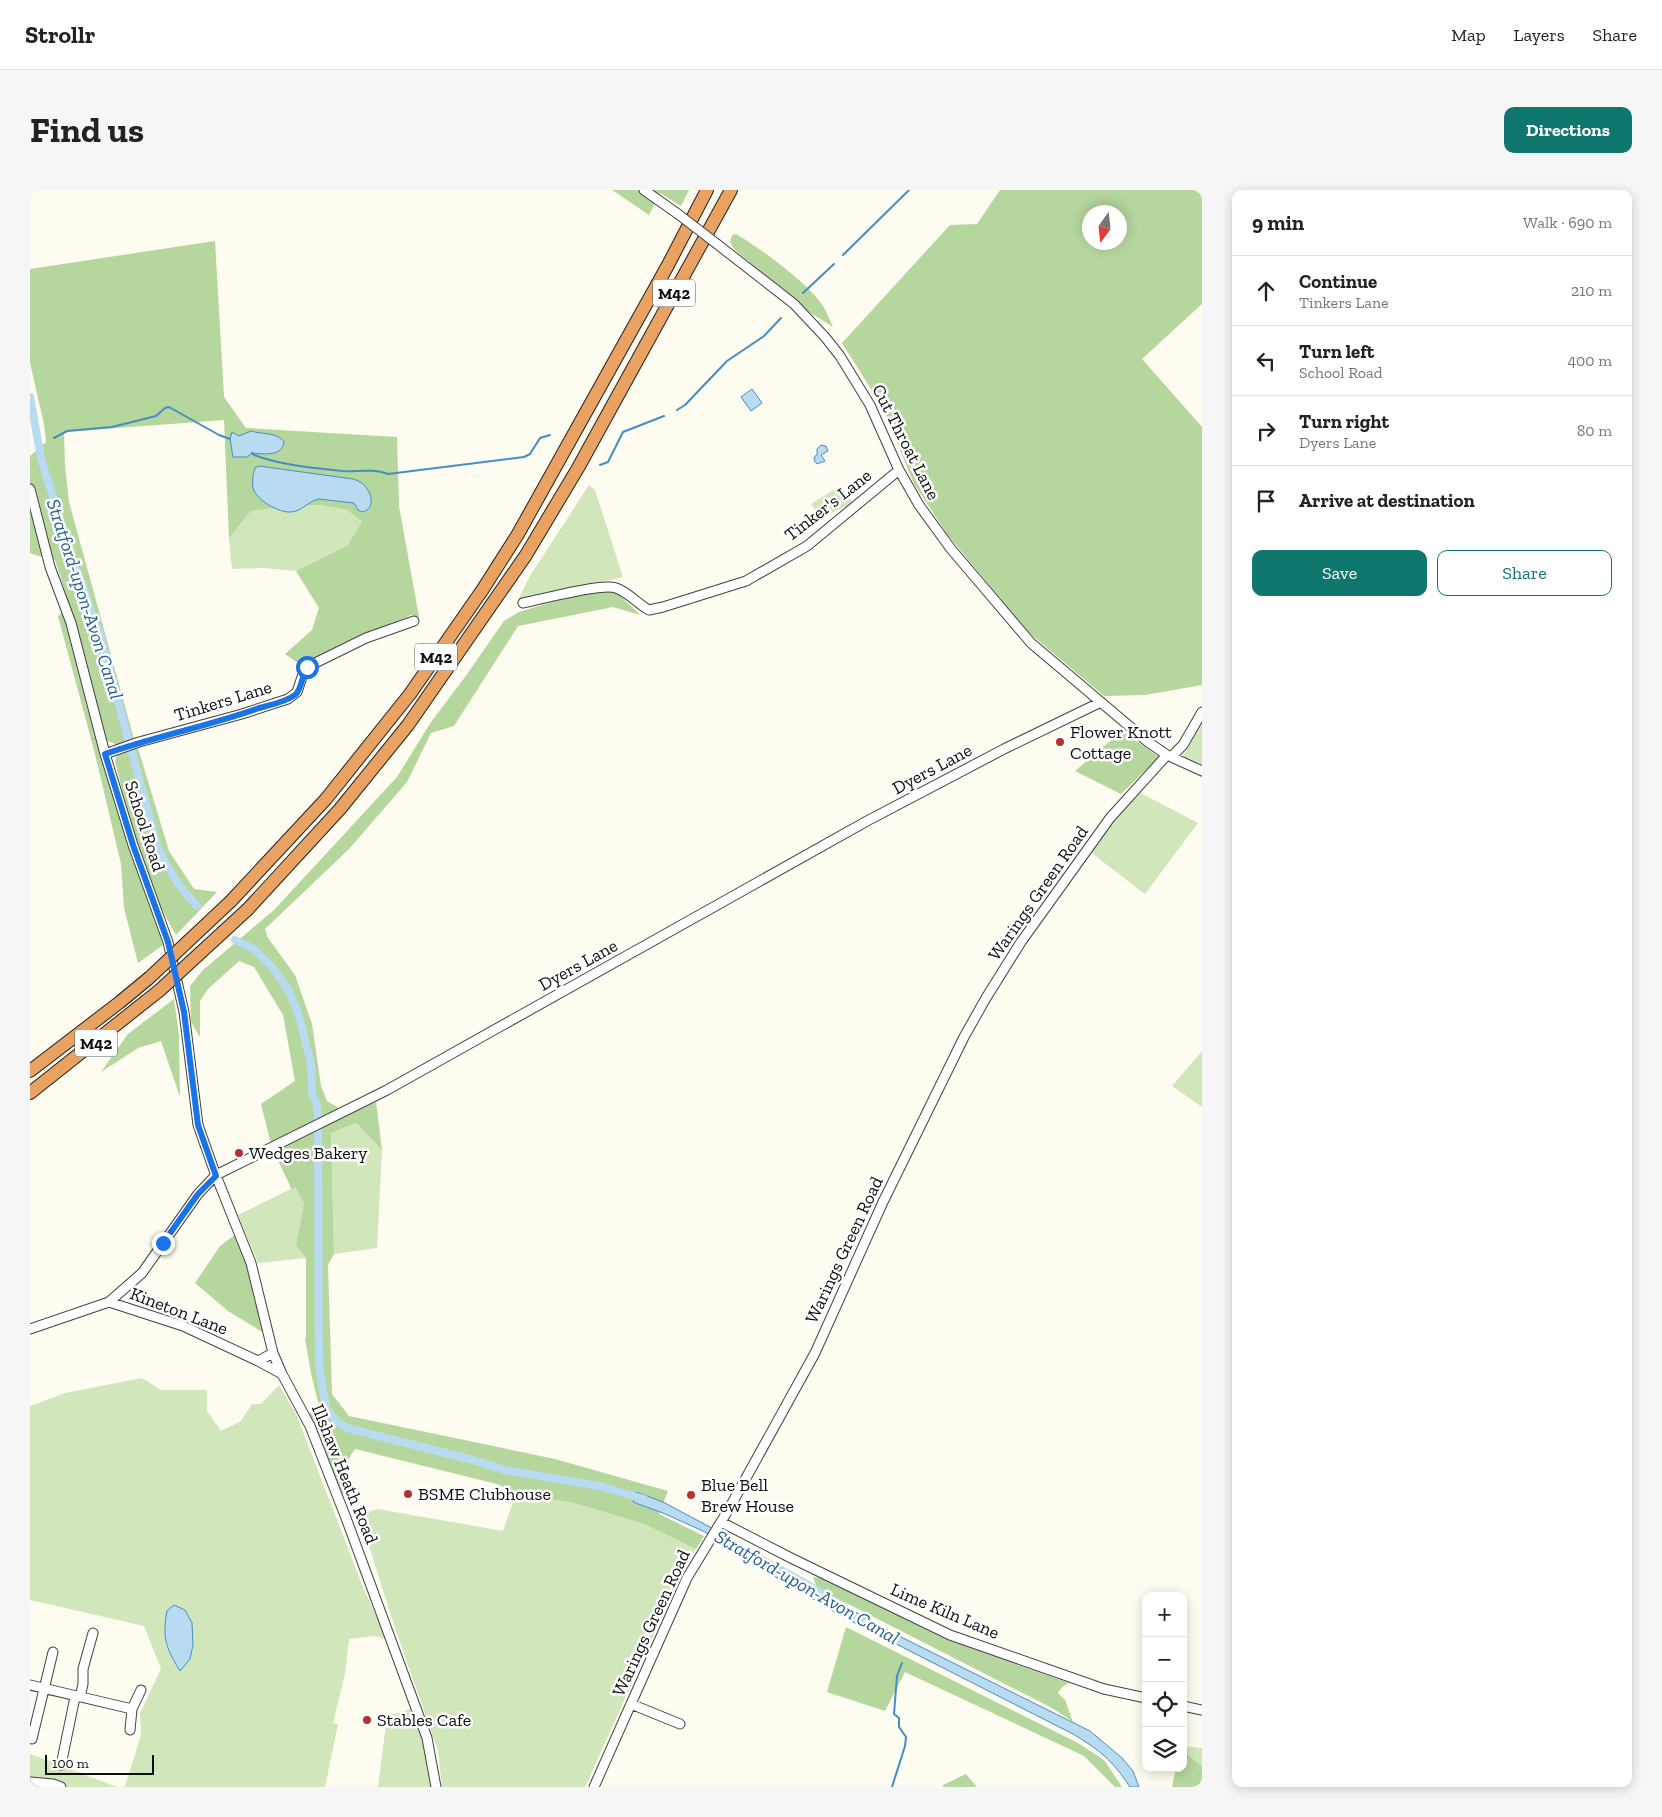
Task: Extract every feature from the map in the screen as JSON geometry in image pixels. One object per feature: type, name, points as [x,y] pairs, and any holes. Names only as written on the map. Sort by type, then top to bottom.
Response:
[{"type":"highway","name":"M42","points":[[30,1071],[149,978],[231,901],[326,799],[410,694],[483,589],[518,534],[668,265],[707,190]]},
{"type":"highway","name":"M42","points":[[30,1094],[160,990],[248,909],[340,809],[408,725],[526,555],[578,468],[731,190]]},
{"type":"street","name":"Cut Throat Lane","points":[[644,190],[794,304],[830,343],[870,405],[899,470],[919,505],[951,548],[1031,643],[1148,742],[1202,771]]},
{"type":"street","name":"Tinker's Lane","points":[[524,603],[610,587],[620,590],[649,610],[746,581],[807,546],[899,470]]},
{"type":"street","name":"School Road","points":[[30,489],[50,567],[71,623],[105,754],[133,845],[170,951],[184,1012],[198,1125],[216,1176]]},
{"type":"street","name":"Tinkers Lane","points":[[105,754],[139,742],[242,714],[288,698],[298,692],[307,667],[366,638],[414,621]]},
{"type":"street","name":"Dyers Lane","points":[[109,1302],[142,1273],[198,1194],[216,1176],[303,1130],[387,1090],[867,821],[1004,749],[1101,702]]},
{"type":"street","name":"Warings Green Road","points":[[594,1787],[687,1578],[730,1507],[814,1353],[883,1202],[964,1037],[986,998],[1021,942],[1110,818],[1170,755],[1183,745],[1202,712]]},
{"type":"street","name":"Illshaw Heath Road","points":[[216,1176],[251,1263],[273,1353],[305,1416],[360,1554],[427,1738],[436,1787]]},
{"type":"street","name":"Kineton Lane","points":[[30,1329],[109,1302],[183,1326],[282,1374]]},
{"type":"street","points":[[258,1361],[273,1353]]},
{"type":"street","points":[[730,1507],[734,1521],[742,1531]]},
{"type":"street","name":"Lime Kiln Lane","points":[[719,1525],[742,1531],[791,1558],[950,1635],[1104,1689],[1142,1697]]},
{"type":"street","points":[[62,1765],[78,1697],[83,1684],[83,1669],[92,1633]]},
{"type":"street","points":[[32,1739],[54,1652]]},
{"type":"street","points":[[30,1685],[132,1709]]},
{"type":"street","points":[[130,1730],[132,1709],[141,1690]]},
{"type":"street","points":[[630,1704],[680,1724]]},
{"type":"street","points":[[1187,1707],[1202,1710]]},
{"type":"street","points":[[30,1782],[53,1784],[61,1787]]},
{"type":"green space","points":[[612,190],[689,190],[681,206],[660,193],[649,215]]},
{"type":"green space","points":[[1000,190],[1202,190],[1202,304],[1142,359],[1202,427],[1202,685],[1145,695],[1104,696],[1028,632],[947,534],[914,484],[883,408],[842,343],[950,225],[977,224]]},
{"type":"green space","points":[[736,234],[770,257],[806,287],[823,306],[833,327],[809,312],[734,249],[730,242],[732,235]]},
{"type":"green space","points":[[215,241],[224,397],[246,428],[397,437],[399,506],[419,617],[411,615],[312,659],[302,666],[285,654],[312,630],[319,608],[296,571],[348,545],[362,522],[347,510],[320,505],[299,505],[251,511],[229,538],[224,420],[64,432],[69,502],[134,739],[118,745],[107,741],[104,737],[77,628],[55,560],[30,553],[30,456],[46,442],[44,424],[30,363],[30,269]]},
{"type":"green space","points":[[589,485],[595,490],[623,577],[517,602],[530,576]]},
{"type":"green space","points":[[840,486],[853,503],[821,518],[811,504]]},
{"type":"green space","points":[[299,505],[320,505],[347,510],[363,523],[348,545],[296,571],[264,568],[232,569],[229,538],[251,511]]},
{"type":"green space","points":[[588,591],[615,591],[640,615],[613,607],[518,626],[454,726],[431,733],[407,782],[349,849],[265,929],[268,938],[295,975],[312,1024],[321,1086],[327,1101],[339,1108],[271,1144],[261,1104],[295,1081],[283,1015],[254,967],[239,961],[208,989],[200,1001],[200,1037],[191,1022],[190,986],[203,970],[274,910],[397,777],[431,722],[504,621],[519,612]]},
{"type":"green space","points":[[64,610],[138,868],[163,945],[138,963],[124,908],[121,864],[95,754],[58,616]]},
{"type":"green space","points":[[1202,722],[1202,766],[1183,757]]},
{"type":"green space","points":[[1122,731],[1159,757],[1121,794],[1075,771]]},
{"type":"green space","points":[[138,748],[169,851],[194,889],[217,892],[176,935],[146,872],[132,828],[115,761],[117,755]]},
{"type":"green space","points":[[1137,791],[1198,823],[1145,894],[1089,851]]},
{"type":"green space","points":[[174,999],[179,1035],[180,1097],[161,1041],[138,1048],[101,1072],[128,1034]]},
{"type":"green space","points":[[1202,1051],[1202,1107],[1172,1086]]},
{"type":"green space","points":[[376,1102],[382,1150],[356,1123],[331,1133],[334,1254],[328,1265],[332,1394],[349,1416],[555,1459],[668,1491],[659,1514],[704,1536],[696,1549],[644,1524],[574,1503],[516,1493],[497,1484],[355,1449],[347,1461],[347,1477],[342,1500],[309,1413],[320,1410],[305,1339],[306,1258],[296,1245],[304,1203],[295,1187],[292,1190],[273,1150]]},
{"type":"green space","points":[[356,1123],[382,1150],[377,1248],[334,1254],[331,1133]]},
{"type":"green space","points":[[295,1187],[304,1203],[296,1245],[306,1258],[258,1263],[238,1215]]},
{"type":"green space","points":[[236,1234],[264,1333],[228,1311],[195,1283],[220,1246]]},
{"type":"green space","points":[[142,1378],[161,1390],[207,1390],[207,1411],[221,1431],[241,1421],[252,1404],[261,1404],[279,1385],[296,1414],[365,1592],[387,1639],[373,1636],[349,1639],[345,1674],[333,1723],[338,1724],[325,1787],[120,1787],[125,1786],[141,1735],[140,1713],[161,1669],[144,1626],[30,1600],[30,1406],[65,1393]]},
{"type":"green space","points":[[516,1493],[574,1503],[644,1524],[696,1549],[679,1579],[585,1787],[442,1787],[438,1751],[393,1622],[359,1514],[378,1509],[503,1531]]},
{"type":"green space","points":[[813,1577],[824,1578],[945,1639],[1069,1683],[1062,1687],[1058,1693],[1065,1700],[1073,1722],[1052,1708],[817,1588]]},
{"type":"green space","points":[[846,1627],[1078,1743],[1104,1760],[1122,1787],[1115,1787],[1084,1756],[905,1672],[885,1711],[827,1692]]},
{"type":"green space","points":[[411,1709],[419,1724],[432,1787],[378,1787],[387,1716]]},
{"type":"green space","points":[[1187,1746],[1202,1748],[1202,1766],[1187,1754]]},
{"type":"green space","points":[[30,1754],[117,1787],[58,1787],[30,1782]]},
{"type":"green space","points":[[1187,1754],[1202,1766],[1202,1787],[1172,1787],[1175,1772],[1187,1772]]},
{"type":"green space","points":[[966,1774],[977,1787],[943,1787],[943,1785]]},
{"type":"water","points":[[752,389],[762,403],[751,411],[741,397]]},
{"type":"water","points":[[251,431],[272,434],[284,441],[283,446],[277,452],[252,453],[247,457],[233,457],[230,439],[232,432],[239,436]]},
{"type":"water","points":[[821,445],[826,446],[828,451],[821,455],[825,461],[817,464],[814,460],[817,455],[817,449]]},
{"type":"water","points":[[259,466],[354,479],[367,488],[371,496],[371,504],[369,508],[362,512],[358,510],[354,503],[319,499],[295,511],[286,512],[280,510],[263,501],[255,493],[253,475],[255,468]]},
{"type":"water","points":[[636,1492],[663,1502],[710,1527],[785,1573],[897,1635],[1090,1731],[1122,1758],[1133,1771],[1139,1787],[1130,1787],[1105,1757],[1073,1734],[845,1618],[703,1531],[633,1502]]},
{"type":"water","points":[[174,1605],[185,1610],[192,1623],[193,1645],[190,1659],[180,1671],[168,1649],[165,1636],[167,1611]]},
{"type":"waterway","points":[[843,255],[909,190]]},
{"type":"waterway","points":[[803,293],[834,264]]},
{"type":"waterway","points":[[677,410],[685,405],[727,361],[764,336],[781,318]]},
{"type":"waterway","name":"Stratford-upon-Avon Canal","points":[[30,397],[41,458],[56,507],[63,542],[82,583],[99,631],[157,845],[174,878],[197,906]]},
{"type":"waterway","points":[[54,438],[67,431],[112,427],[156,416],[169,407],[219,435],[230,439]]},
{"type":"waterway","points":[[600,465],[608,462],[623,432],[664,416]]},
{"type":"waterway","points":[[252,453],[297,466],[342,471],[377,471],[388,474],[524,457],[530,454],[540,438],[550,435]]},
{"type":"waterway","name":"Stratford-upon-Avon Canal","points":[[235,940],[254,949],[272,967],[289,991],[298,1013],[311,1063],[312,1092],[318,1113],[319,1362],[327,1410],[337,1422],[347,1428],[505,1470],[599,1486],[644,1499]]},
{"type":"waterway","name":"Stratford-upon-Avon Canal","points":[[757,1557],[844,1607]]},
{"type":"waterway","points":[[892,1787],[906,1737],[899,1727],[899,1718],[894,1714],[897,1676],[902,1663]]},
{"type":"place","name":"Flower Knott Cottage","points":[[1060,742]]},
{"type":"place","name":"Wedges Bakery","points":[[239,1153]]},
{"type":"place","name":"BSME Clubhouse","points":[[408,1494]]},
{"type":"place","name":"Blue Bell Brew House","points":[[691,1495]]},
{"type":"place","name":"Stables Cafe","points":[[367,1720]]},
{"type":"route","points":[[163,1243],[198,1194],[216,1176],[198,1125],[184,1012],[168,942],[148,891],[105,754],[139,742],[242,714],[294,696],[298,692],[307,667]]}]
